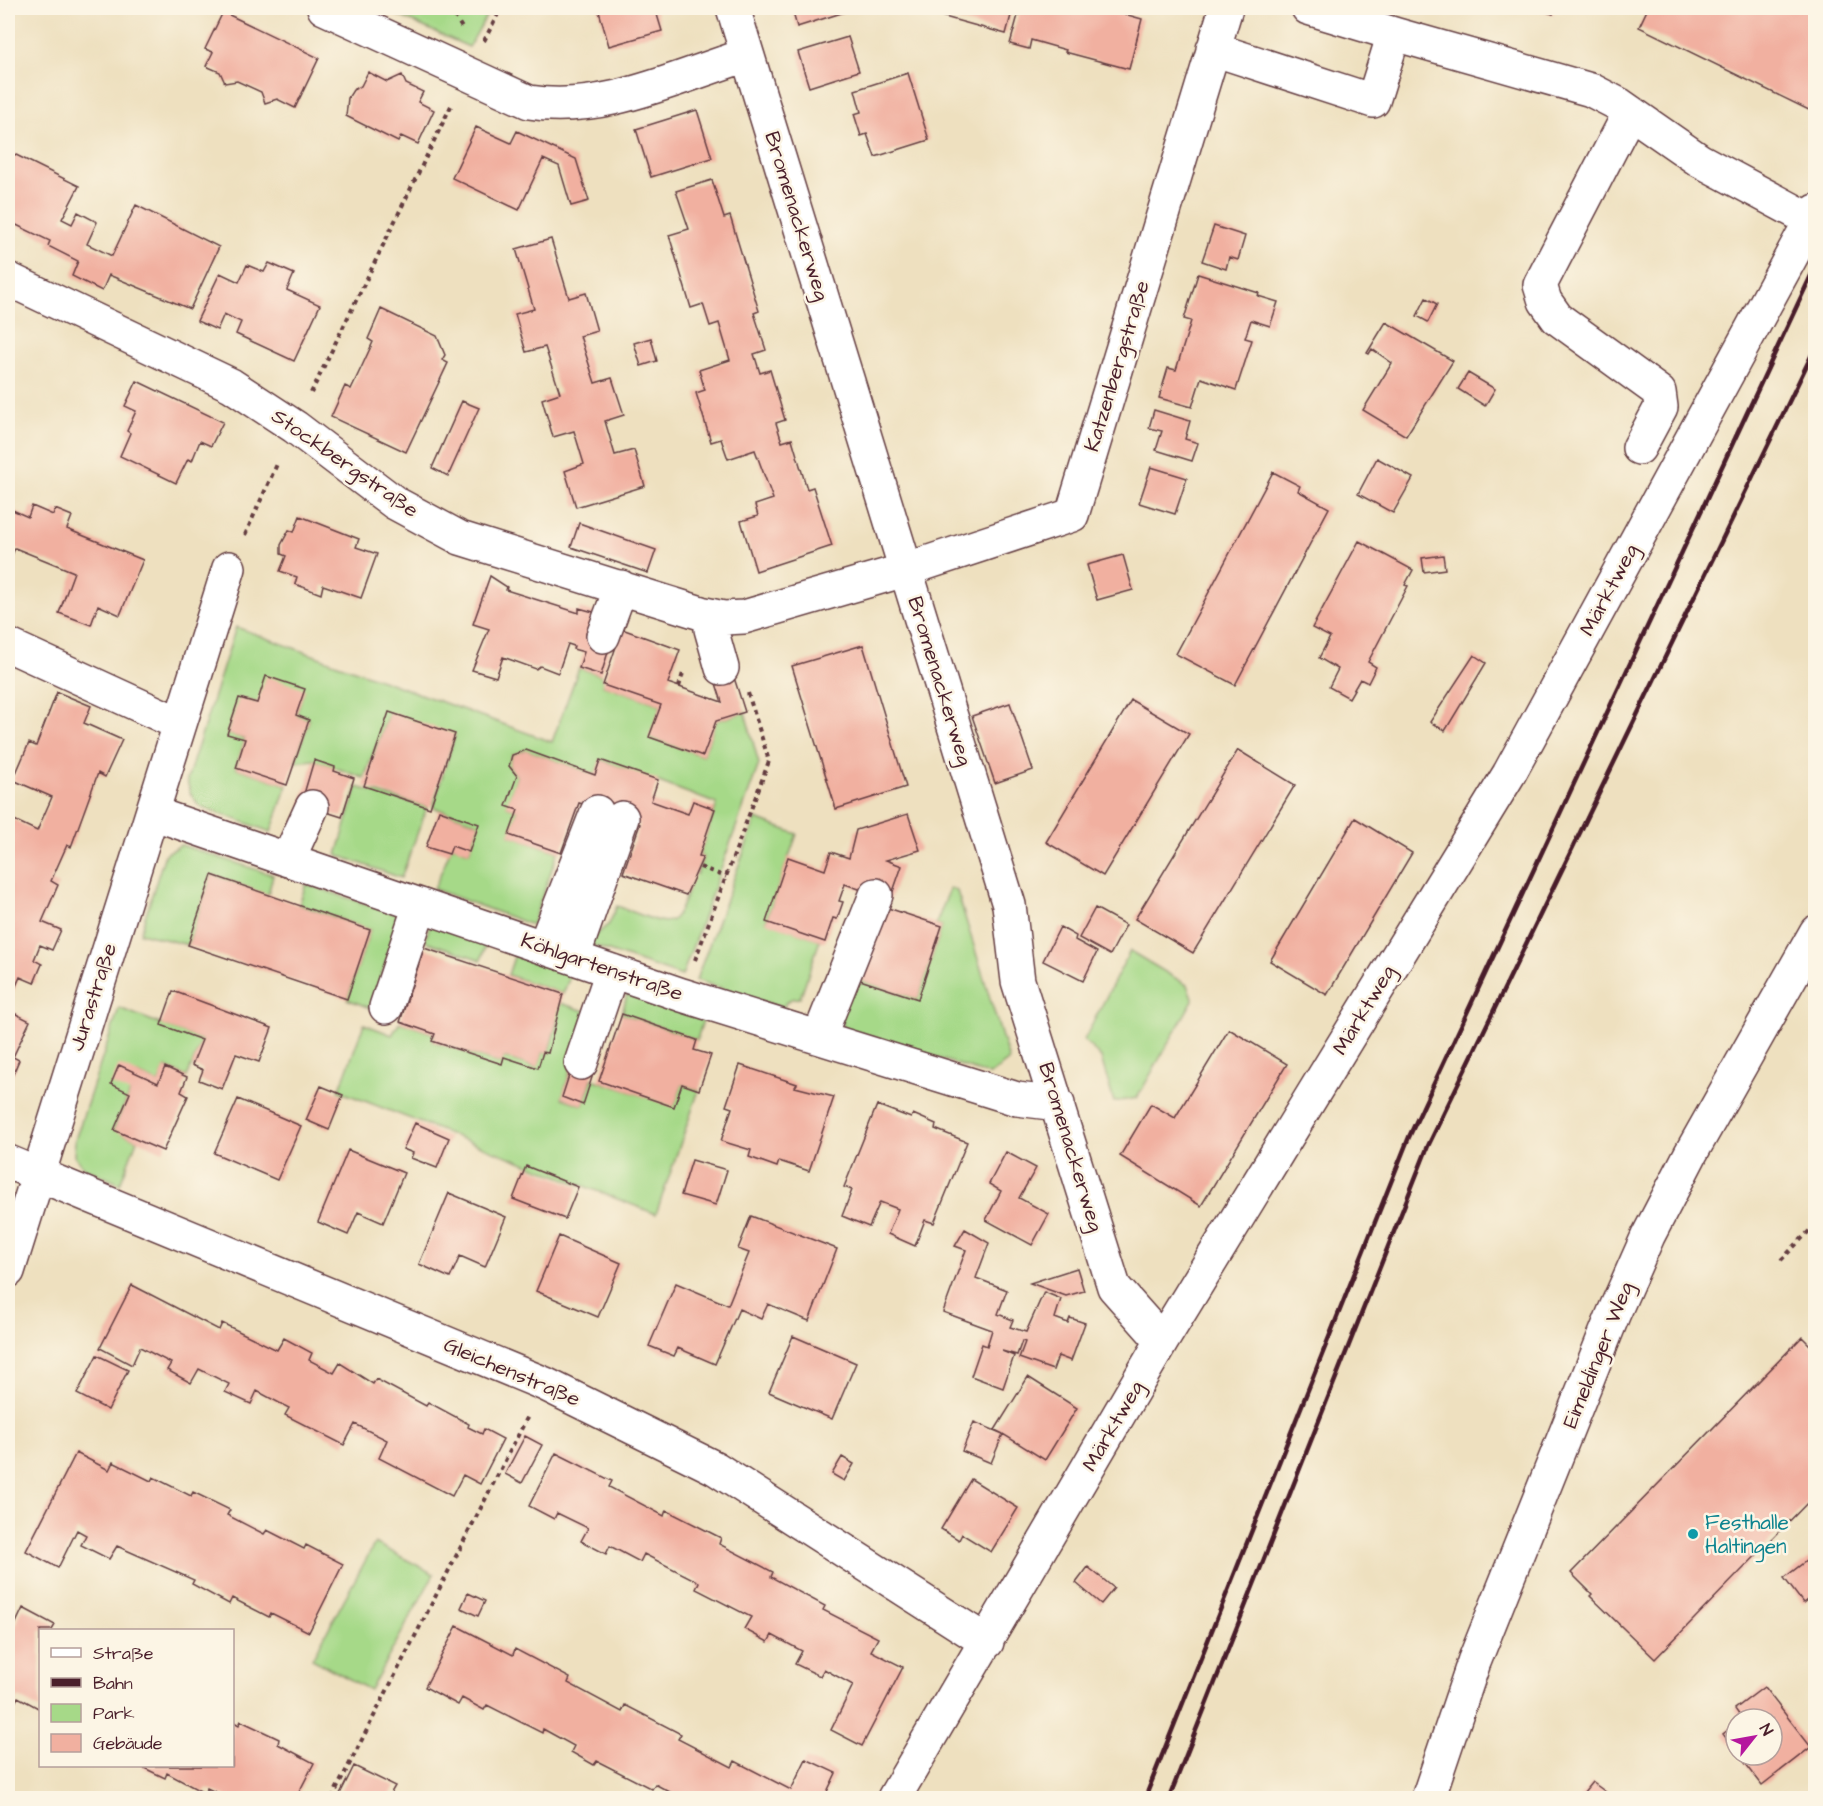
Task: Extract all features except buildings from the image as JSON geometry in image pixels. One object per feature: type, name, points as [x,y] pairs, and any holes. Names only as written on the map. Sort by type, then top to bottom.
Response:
[{"type":"street","points":[[324,8],[529,102],[553,106],[604,101],[747,55]]},
{"type":"street","name":"Bromenackerweg","points":[[733,8],[1009,905],[1018,981],[1114,1287],[1162,1341]]},
{"type":"street","name":"Katzenbergstraße","points":[[905,570],[1072,515],[1226,8]]},
{"type":"street","points":[[1308,8],[1591,90],[1630,112],[1699,160],[1814,215]]},
{"type":"street","points":[[1214,49],[1373,101],[1394,34]]},
{"type":"street","points":[[1630,112],[1540,285],[1550,310],[1557,318],[1659,392],[1661,407],[1639,448]]},
{"type":"street","name":"Märktweg","points":[[894,1798],[1162,1341],[1509,774],[1814,215]]},
{"type":"street","name":"Stockbergstraße","points":[[8,279],[231,385],[295,427],[395,503],[460,538],[711,616],[744,617],[905,570]]},
{"type":"street","name":"Jurastraße","points":[[8,1271],[22,1168],[152,813],[229,568]]},
{"type":"street","points":[[603,636],[621,587]]},
{"type":"street","points":[[711,616],[711,629],[734,676]]},
{"type":"street","points":[[8,645],[180,724]]},
{"type":"street","points":[[288,860],[312,807]]},
{"type":"street","name":"Köhlgartenstraße","points":[[152,813],[682,995],[1017,1099],[1058,1104]]},
{"type":"street","points":[[559,952],[610,815]]},
{"type":"street","points":[[812,1035],[866,891]]},
{"type":"street","points":[[386,1007],[420,905]]},
{"type":"street","name":"Eimeldinger Weg","points":[[1428,1798],[1474,1662],[1613,1315],[1648,1236],[1691,1153],[1815,932]]},
{"type":"street","points":[[581,1063],[612,971]]},
{"type":"street","name":"Gleichenstraße","points":[[22,1168],[545,1384],[715,1468],[987,1642]]},
{"type":"path","points":[[229,568],[466,75]]},
{"type":"path","points":[[682,995],[770,761],[734,676]]},
{"type":"path","points":[[699,867],[726,876]]},
{"type":"path","points":[[1780,1260],[1815,1224]]},
{"type":"path","points":[[332,1798],[545,1384]]},
{"type":"green space","points":[[381,8],[491,8],[469,47]]},
{"type":"green space","points":[[236,627],[552,742],[579,668],[601,675],[603,685],[661,705],[650,737],[703,756],[716,721],[745,712],[759,764],[682,976],[591,945],[593,937],[609,924],[617,906],[662,922],[670,921],[676,916],[694,873],[697,874],[703,857],[699,856],[717,804],[601,760],[595,775],[526,750],[512,755],[509,766],[517,776],[507,806],[518,810],[510,835],[558,852],[532,925],[434,889],[452,846],[469,852],[479,824],[433,807],[455,735],[389,713],[364,778],[314,760],[295,762],[309,720],[296,715],[304,690],[257,703],[240,698],[227,734],[245,739],[236,768],[287,785],[271,832],[199,806],[190,793],[187,780]]},
{"type":"green space","points":[[357,787],[427,807],[401,878],[337,855]]},
{"type":"green space","points":[[756,819],[797,834],[766,921],[820,940],[800,998],[789,1000],[783,1008],[696,980]]},
{"type":"green space","points":[[181,845],[273,875],[268,895],[212,875],[188,945],[140,933],[165,854]]},
{"type":"green space","points":[[306,884],[402,916],[370,1008],[347,999],[370,930],[299,905]]},
{"type":"green space","points":[[950,888],[957,891],[1009,1060],[990,1075],[842,1027],[843,1023],[838,1011],[860,980],[918,999],[942,926],[936,924]]},
{"type":"green space","points":[[430,924],[486,944],[481,960],[425,941]]},
{"type":"green space","points":[[1130,951],[1187,985],[1193,1000],[1137,1098],[1114,1102],[1101,1058],[1084,1040]]},
{"type":"green space","points":[[515,954],[571,974],[563,994],[508,975]]},
{"type":"green space","points":[[627,994],[703,1020],[697,1040],[622,1014]]},
{"type":"green space","points":[[560,1003],[588,1012],[562,1098],[583,1105],[592,1079],[674,1106],[682,1084],[699,1090],[656,1214],[339,1091],[364,1024],[392,1035],[400,1022],[435,1034],[432,1041],[501,1064],[504,1057],[537,1068],[543,1052],[548,1053],[558,1020],[555,1019]]},
{"type":"green space","points":[[119,1008],[202,1040],[187,1077],[166,1067],[158,1083],[138,1074],[114,1129],[137,1140],[120,1184],[83,1167],[74,1155],[75,1140]]},
{"type":"green space","points":[[375,1543],[434,1574],[370,1690],[312,1659]]},
{"type":"railway","points":[[1145,1798],[1409,1137],[1816,265]]},
{"type":"railway","points":[[1169,1798],[1428,1146],[1816,346]]},
{"type":"place","name":"Festhalle Haltingen","points":[[1693,1534]]}]
